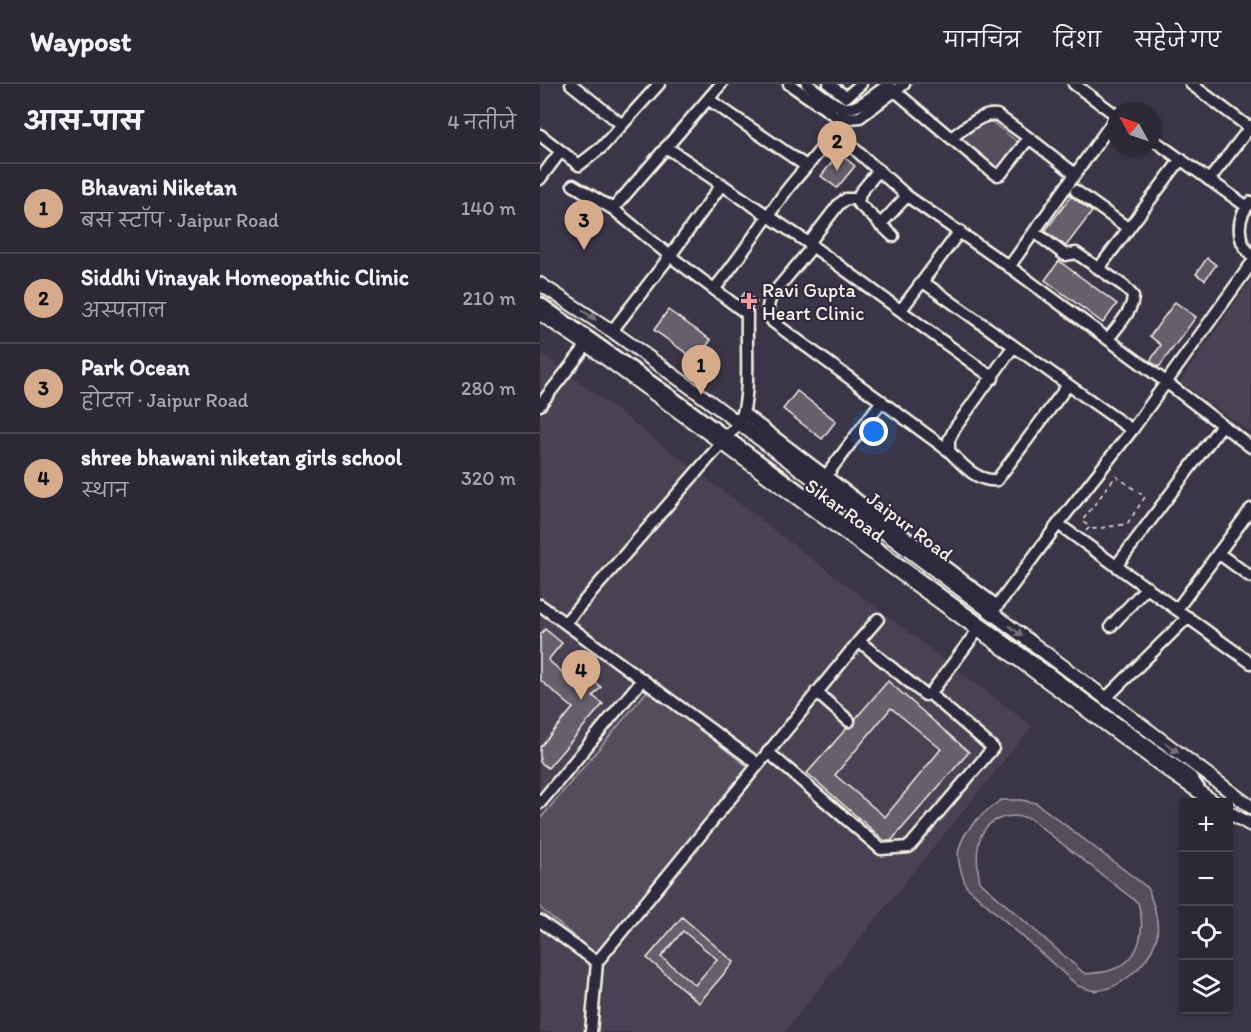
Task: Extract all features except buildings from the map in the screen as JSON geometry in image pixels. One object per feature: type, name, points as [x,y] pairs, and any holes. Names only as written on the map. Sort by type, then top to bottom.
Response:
[{"type":"main road","name":"Jaipur Road","points":[[540,284],[740,418],[995,610],[1105,699],[1251,807]]},
{"type":"main road","name":"Sikar Road","points":[[540,314],[724,440],[1208,798]]},
{"type":"main road","points":[[1233,815],[1251,825]]},
{"type":"street","points":[[572,84],[621,124]]},
{"type":"street","points":[[540,135],[579,165],[602,147],[660,84]]},
{"type":"street","points":[[613,209],[721,84]]},
{"type":"street","points":[[789,84],[839,118],[860,117],[896,86],[951,138],[998,175],[1029,138]]},
{"type":"street","points":[[807,84],[839,118],[839,135],[907,196],[960,231],[1167,381],[1251,447]]},
{"type":"street","points":[[830,84],[846,97],[861,84]]},
{"type":"street","points":[[1074,84],[1107,109]]},
{"type":"street","points":[[1191,84],[1251,127],[1209,180]]},
{"type":"street","points":[[708,99],[806,166]]},
{"type":"street","points":[[951,138],[985,116],[997,115],[1075,174]]},
{"type":"street","points":[[715,288],[839,118]]},
{"type":"street","points":[[1010,267],[1107,129]]},
{"type":"street","points":[[1161,145],[1209,180],[1249,204],[1241,216],[1239,227],[1240,239],[1251,255]]},
{"type":"street","points":[[666,147],[811,244],[993,378]]},
{"type":"street","points":[[540,179],[561,152]]},
{"type":"street","points":[[1099,268],[1181,159]]},
{"type":"street","points":[[857,199],[879,170]]},
{"type":"street","points":[[612,331],[722,184]]},
{"type":"street","points":[[573,185],[613,209],[670,256],[747,314],[759,316],[768,313]]},
{"type":"street","points":[[1076,191],[1128,228]]},
{"type":"street","points":[[880,225],[907,196]]},
{"type":"street","points":[[857,199],[846,199],[839,204],[772,295],[768,303],[768,313],[773,322],[949,451],[964,467],[988,481],[997,480],[1068,385]]},
{"type":"street","points":[[857,199],[861,207],[893,236]]},
{"type":"street","points":[[901,310],[960,231]]},
{"type":"street","points":[[1041,237],[1065,255],[1076,253],[1124,286],[1133,296],[1133,301],[1108,339]]},
{"type":"street","points":[[995,610],[1132,430],[1251,264]]},
{"type":"street","points":[[923,282],[1132,430]]},
{"type":"street","points":[[540,303],[591,338],[724,440],[1191,777],[1208,798]]},
{"type":"street","points":[[565,623],[724,440],[740,418],[746,394],[747,314]]},
{"type":"street","points":[[540,405],[587,345]]},
{"type":"street","points":[[949,451],[949,440],[955,428],[1013,347]]},
{"type":"street","points":[[823,480],[882,401]]},
{"type":"street","points":[[1117,565],[1222,425]]},
{"type":"street","points":[[1177,609],[1251,509]]},
{"type":"street","points":[[1059,524],[1251,663]]},
{"type":"street","points":[[1218,553],[1251,577]]},
{"type":"street","points":[[1111,626],[1148,587]]},
{"type":"street","points":[[540,605],[758,764]]},
{"type":"street","points":[[1105,699],[1188,617]]},
{"type":"street","points":[[591,1032],[597,962],[878,619]]},
{"type":"street","points":[[930,694],[978,630]]},
{"type":"street","points":[[768,752],[881,849],[909,847],[993,748],[930,694],[925,695],[859,641]]},
{"type":"street","points":[[540,803],[642,680]]},
{"type":"street","points":[[816,692],[849,721]]},
{"type":"street","points":[[1191,777],[1214,781]]},
{"type":"street","points":[[540,921],[597,962]]},
{"type":"path","points":[[1116,476],[1145,497],[1127,524],[1094,529],[1090,527],[1082,521],[1116,476]]},
{"type":"path","points":[[1079,538],[1090,527]]},
{"type":"shaded area","points":[[988,119],[1019,143],[995,172],[960,139]]},
{"type":"shaded area","points":[[1251,280],[1251,432],[1180,382]]},
{"type":"shaded area","points":[[540,352],[1032,726],[784,1032],[540,1032]]},
{"type":"shaded area","points":[[649,689],[754,772],[597,955],[540,908],[540,819]]},
{"type":"shaded area","points":[[1001,800],[1036,803],[1148,888],[1156,915],[1157,937],[1151,951],[1138,969],[1120,983],[1101,990],[1078,986],[966,886],[958,858],[962,841],[976,821]],"holes":[[[1014,816],[1029,818],[1138,903],[1141,922],[1139,942],[1136,950],[1123,964],[1107,971],[1085,974],[980,882],[978,848],[985,830],[991,823],[1001,818]]]},
{"type":"place","name":"Siddhi Vinayak Homeopathic Clinic","points":[[837,171]]},
{"type":"place","name":"Park Ocean","points":[[584,250]]},
{"type":"place","name":"Ravi Gupta Heart Clinic","points":[[749,301]]},
{"type":"place","name":"Bhavani Niketan","points":[[701,395]]},
{"type":"place","name":"shree bhawani niketan girls school","points":[[581,700]]}]
